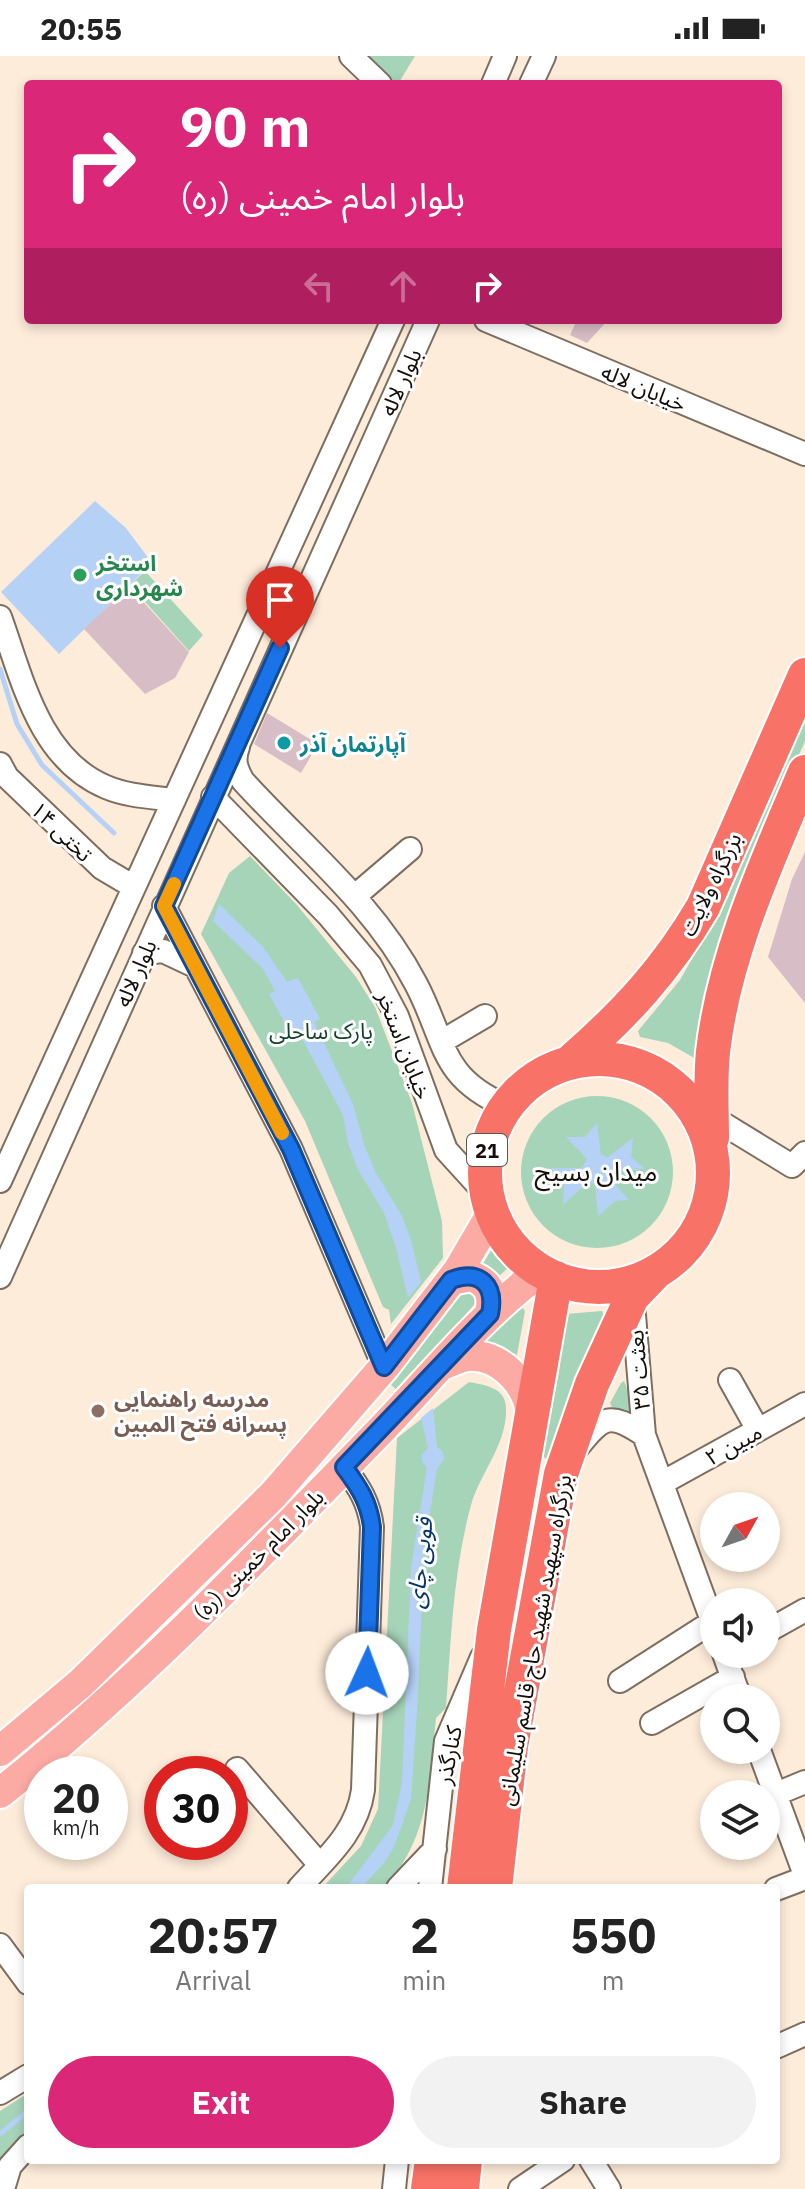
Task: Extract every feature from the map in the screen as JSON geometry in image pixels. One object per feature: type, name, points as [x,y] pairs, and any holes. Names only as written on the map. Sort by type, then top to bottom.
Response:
[{"type":"highway","name":"بزرگراه ولایت","points":[[570,1062],[645,991],[688,933],[703,907],[805,675]]},
{"type":"highway","name":"بزرگراه ولایت","points":[[712,1163],[713,1054],[724,989],[744,925],[797,812],[805,772]]},
{"type":"highway","name":"21","points":[[594,1058],[619,1060],[642,1067],[664,1079],[683,1096],[708,1138],[712,1163],[711,1196],[699,1227],[680,1254],[638,1280],[605,1287],[588,1286],[548,1275],[512,1246],[490,1204],[485,1177],[489,1142],[506,1106],[534,1078],[570,1062],[594,1058]]},
{"type":"highway","name":"بزرگراه سپهبد شهید حاج قاسم سلیمانی","points":[[495,1884],[511,1746],[563,1469],[592,1384],[632,1297],[657,1271]]},
{"type":"highway","name":"بزرگراه سپهبد شهید حاج قاسم سلیمانی","points":[[464,1884],[494,1630],[531,1414],[548,1275]]},
{"type":"highway","points":[[522,1465],[537,1476],[547,1478],[563,1469]]},
{"type":"highway","points":[[428,2189],[431,2164]]},
{"type":"highway","points":[[462,2189],[465,2164]]},
{"type":"main road","name":"بلوار امام خمینی (ره)","points":[[0,1751],[81,1683],[273,1495],[384,1367],[451,1280],[490,1204]]},
{"type":"main road","name":"بلوار امام خمینی (ره)","points":[[0,1793],[102,1706],[176,1636],[490,1314],[548,1275]]},
{"type":"main road","points":[[451,1280],[471,1276],[486,1284],[493,1300],[490,1314]]},
{"type":"main road","points":[[442,1365],[471,1356],[502,1366],[519,1380],[530,1399],[531,1414]]},
{"type":"street","points":[[351,56],[376,80]]},
{"type":"street","points":[[495,80],[505,56]]},
{"type":"street","points":[[533,80],[544,56]]},
{"type":"street","name":"بلوار لاله","points":[[0,1277],[426,324]]},
{"type":"street","name":"خیابان لاله","points":[[495,324],[804,454]]},
{"type":"street","points":[[391,326],[408,328],[415,335],[417,345]]},
{"type":"street","name":"بلوار لاله","points":[[0,1181],[391,326]]},
{"type":"street","points":[[0,617],[44,730],[73,765],[106,787],[174,800]]},
{"type":"street","name":"خیابان استخر","points":[[243,731],[234,755],[236,769],[243,781],[355,896],[402,957],[452,1067],[485,1097],[506,1106]]},
{"type":"street","name":"تختی ۱۴","points":[[0,764],[7,777],[102,868],[134,887]]},
{"type":"street","points":[[237,822],[233,810],[238,800],[248,796],[258,798]]},
{"type":"street","name":"خیابان استخر","points":[[213,797],[328,915],[370,965],[397,1016],[446,1150],[490,1204]]},
{"type":"street","points":[[355,896],[410,849]]},
{"type":"street","points":[[164,906],[291,1149],[384,1367]]},
{"type":"street","points":[[144,953],[163,951],[195,966]]},
{"type":"street","points":[[441,1042],[485,1016]]},
{"type":"street","points":[[712,1117],[792,1166],[805,1153]]},
{"type":"street","name":"بعثت ۳۵","points":[[632,1297],[644,1435]]},
{"type":"street","points":[[730,1380],[758,1430]]},
{"type":"street","name":"مبین ۲","points":[[662,1483],[805,1404]]},
{"type":"street","name":"بعثت ۳۵","points":[[563,1469],[598,1422],[605,1419],[628,1424],[644,1435]]},
{"type":"street","points":[[644,1435],[700,1588]]},
{"type":"street","points":[[303,1884],[345,1838],[355,1822],[363,1790],[372,1527],[370,1508],[344,1467]]},
{"type":"street","points":[[780,1624],[800,1612],[805,1636]]},
{"type":"street","name":"کنارگذر","points":[[431,1884],[446,1741],[494,1630]]},
{"type":"street","points":[[620,1681],[700,1632]]},
{"type":"street","points":[[652,1723],[730,1668]]},
{"type":"street","points":[[248,1782],[320,1865]]},
{"type":"street","points":[[780,1792],[805,1782]]},
{"type":"street","points":[[780,1805],[805,1876],[780,1887]]},
{"type":"street","points":[[402,1884],[435,1849]]},
{"type":"street","points":[[0,1945],[24,1978]]},
{"type":"street","points":[[780,2045],[805,2034]]},
{"type":"street","points":[[0,2093],[24,2078]]},
{"type":"street","points":[[3,2189],[10,2166],[24,2150]]},
{"type":"street","points":[[394,2189],[397,2164]]},
{"type":"street","points":[[520,2189],[557,2164]]},
{"type":"street","points":[[593,2164],[609,2189]]},
{"type":"green space","points":[[360,56],[415,56],[400,80],[383,80]]},
{"type":"green space","points":[[145,571],[203,635],[189,651],[130,585]]},
{"type":"green space","points":[[805,719],[805,741],[754,856],[723,938],[701,1019],[696,1059],[668,1043],[640,1037],[638,1031],[680,980],[705,936],[759,825]]},
{"type":"green space","name":"پارک ساحلی","points":[[250,856],[297,905],[356,977],[375,1007],[412,1103],[442,1221],[443,1258],[391,1324],[389,1310],[383,1307],[305,1121],[201,934],[229,873]]},
{"type":"green space","name":"میدان بسیج","points":[[597,1096],[626,1102],[651,1118],[667,1143],[673,1172],[667,1201],[651,1226],[626,1242],[597,1248],[568,1242],[543,1226],[527,1201],[521,1172],[527,1143],[543,1118],[568,1102]]},
{"type":"green space","points":[[495,1244],[514,1262],[493,1282],[479,1270]]},
{"type":"green space","points":[[468,1286],[479,1299],[399,1392],[389,1383]]},
{"type":"green space","points":[[521,1306],[525,1311],[517,1355],[483,1341],[515,1307]]},
{"type":"green space","points":[[602,1311],[604,1315],[578,1375],[548,1461],[543,1456],[559,1372],[565,1314]]},
{"type":"green space","points":[[624,1381],[634,1407],[629,1415],[610,1403]]},
{"type":"green space","points":[[469,1382],[493,1388],[505,1400],[503,1433],[475,1493],[465,1530],[454,1606],[446,1708],[436,1718],[429,1787],[419,1829],[411,1849],[387,1884],[326,1884],[361,1846],[378,1809],[397,1438]]},
{"type":"green space","points":[[24,2096],[24,2140],[0,2164],[0,2111]]},
{"type":"water","name":"استخر شهرداری","points":[[95,501],[126,528],[152,563],[59,654],[1,592]]},
{"type":"water","points":[[219,904],[263,947],[287,982],[298,978],[320,1019],[314,1022],[353,1104],[365,1147],[376,1173],[402,1216],[411,1240],[421,1282],[408,1298],[384,1213],[357,1168],[343,1115],[299,1033],[292,1036],[269,994],[275,991],[263,969],[213,921]]},
{"type":"water","points":[[597,1123],[601,1155],[608,1157],[633,1138],[631,1157],[645,1169],[615,1171],[610,1179],[629,1200],[615,1201],[598,1216],[595,1184],[588,1182],[563,1205],[564,1185],[551,1168],[582,1168],[587,1159],[566,1137],[585,1137]]},
{"type":"water","name":"قوبی چای","points":[[433,1408],[437,1447],[443,1452],[444,1460],[437,1469],[424,1549],[411,1799],[394,1847],[384,1863],[365,1884],[349,1884],[393,1825],[402,1782],[411,1568],[427,1467],[422,1462],[422,1455],[428,1448],[421,1418]]},
{"type":"building","points":[[575,324],[604,324],[587,343],[570,335]]},
{"type":"building","points":[[129,586],[189,652],[175,678],[145,694],[84,629]]},
{"type":"building","name":"آپارتمان آذر","points":[[267,713],[318,744],[301,773],[254,744]]},
{"type":"building","points":[[805,852],[805,1003],[768,957],[792,879]]},
{"type":"waterway","name":"قوبی چای","points":[[0,669],[17,724],[42,765],[114,833]]},
{"type":"waterway","name":"قوبی چای","points":[[0,2134],[24,2114]]},
{"type":"slow traffic","points":[[174,884],[164,906],[282,1133]]},
{"type":"place","name":"استخر شهرداری","points":[[80,575]]},
{"type":"place","name":"آپارتمان آذر","points":[[284,743]]},
{"type":"place","name":"مدرسه راهنمایی پسرانه فتح المبین","points":[[98,1411]]},
{"type":"district","name":"میدان بسیج","points":[[596,1171]]},
{"type":"route","points":[[280,648],[164,906],[291,1149],[384,1367],[451,1280],[462,1276],[479,1279],[486,1284],[493,1300],[490,1314],[344,1467],[370,1508],[367,1673]]}]
